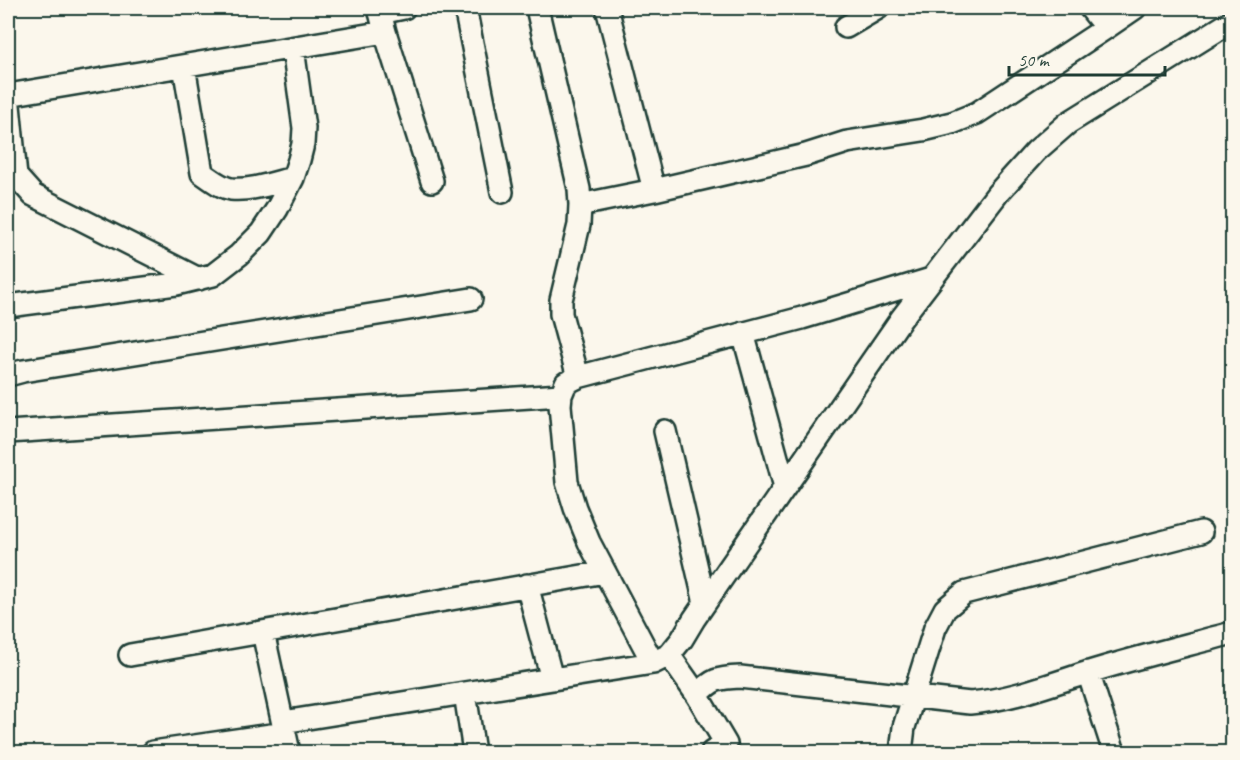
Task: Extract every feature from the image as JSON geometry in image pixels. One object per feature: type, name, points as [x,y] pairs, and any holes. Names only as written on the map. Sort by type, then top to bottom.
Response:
[{"type":"street","points":[[199,279],[17,188],[8,95],[293,48],[382,18],[404,8]]},
{"type":"street","points":[[465,8],[502,192]]},
{"type":"street","points":[[537,8],[579,189],[579,225],[561,300],[561,314],[578,377]]},
{"type":"street","points":[[607,8],[654,190]]},
{"type":"street","points":[[846,27],[878,8]]},
{"type":"street","points":[[1090,8],[1106,28]]},
{"type":"street","points":[[580,205],[806,155],[847,142],[952,123],[977,113],[1135,8]]},
{"type":"street","points":[[382,18],[432,181]]},
{"type":"street","points":[[153,753],[249,746],[465,693],[661,659],[682,639],[901,319],[1005,184],[1036,151],[1068,123],[1233,21]]},
{"type":"street","points":[[8,306],[199,279],[213,275],[239,255],[261,233],[277,209],[293,178],[303,144],[304,128],[293,48]]},
{"type":"street","points":[[184,66],[202,173],[213,182],[230,189],[254,188],[293,178]]},
{"type":"street","points":[[723,750],[697,696],[661,659],[605,572],[582,525],[567,482],[560,405],[566,383],[578,377],[802,318],[931,279]]},
{"type":"street","points":[[8,375],[471,299]]},
{"type":"street","points":[[743,333],[785,487]]},
{"type":"street","points":[[8,432],[561,395]]},
{"type":"street","points":[[665,431],[705,603]]},
{"type":"street","points":[[901,753],[904,727],[934,628],[945,609],[964,593],[1201,532]]},
{"type":"street","points":[[130,655],[605,572]]},
{"type":"street","points":[[527,585],[552,679]]},
{"type":"street","points":[[263,632],[286,736]]},
{"type":"street","points":[[697,696],[710,682],[722,678],[740,677],[970,703],[988,702],[1233,633]]},
{"type":"street","points":[[1088,672],[1114,753]]},
{"type":"street","points":[[465,693],[474,753]]}]
